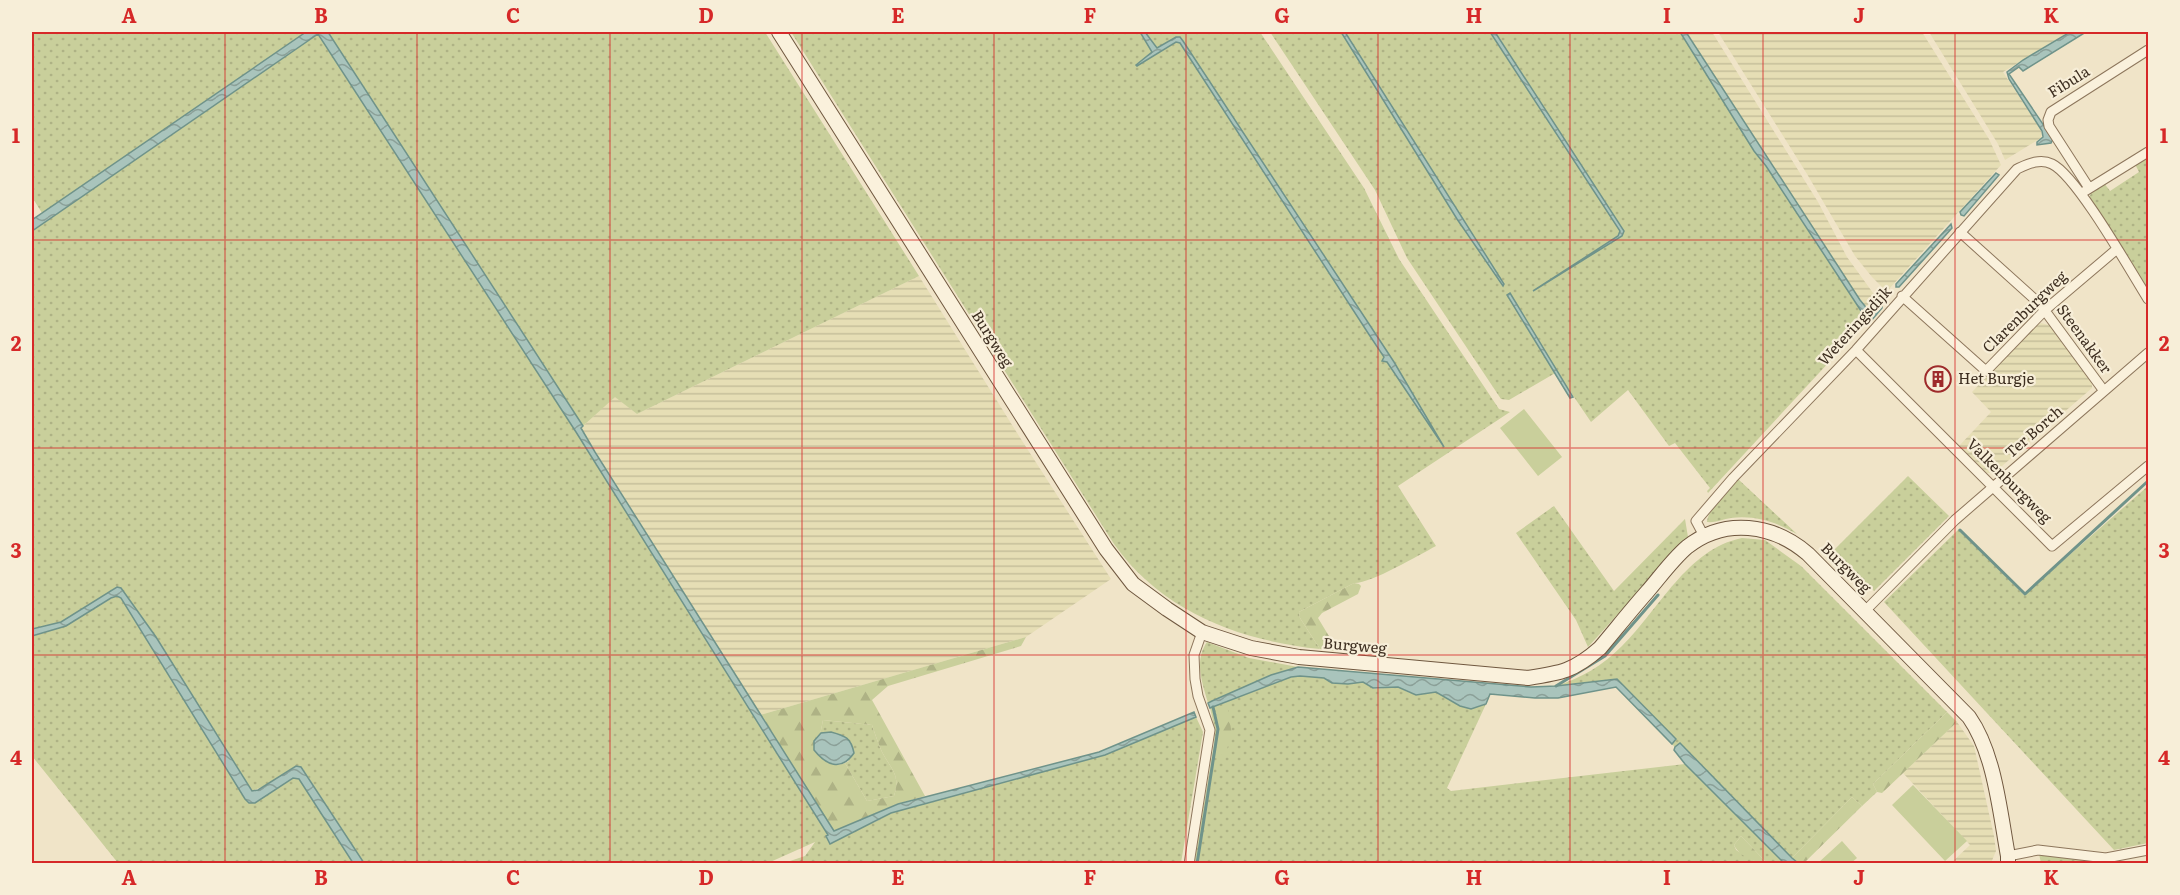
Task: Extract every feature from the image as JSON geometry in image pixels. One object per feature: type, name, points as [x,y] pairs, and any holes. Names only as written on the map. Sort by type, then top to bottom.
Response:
[{"type":"main road","name":"Burgweg","points":[[778,32],[1106,549],[1133,584],[1167,609],[1202,632],[1251,648],[1299,657],[1528,678],[1565,672],[1586,660],[1600,648],[1678,555],[1704,536],[1725,529],[1746,527],[1766,530],[1784,537],[1808,554],[1969,717],[1976,727],[1990,766],[2010,861]]},
{"type":"street","name":"Fibula","points":[[2089,188],[2049,126],[2050,112],[2148,50]]},
{"type":"street","points":[[2148,152],[2080,193],[2148,298]]},
{"type":"street","name":"Weteringsdijk","points":[[1704,536],[1696,521],[1856,350],[2017,169],[2033,162],[2050,163],[2058,167],[2080,193]]},
{"type":"street","name":"Steenakker","points":[[1960,232],[2045,310],[2104,391]]},
{"type":"street","name":"Clarenburgweg","points":[[1902,296],[1986,371],[2045,310],[2117,249]]},
{"type":"street","name":"Valkenburgweg","points":[[1856,350],[2052,546],[2148,466]]},
{"type":"street","name":"Ter Borch","points":[[1865,611],[1955,520],[2148,353]]},
{"type":"street","points":[[1189,864],[1210,730],[1198,696],[1195,679],[1194,655],[1202,632]]},
{"type":"street","points":[[2010,861],[2038,850],[2085,858],[2106,858],[2148,850]]},
{"type":"shaded area","points":[[1683,32],[1712,32],[1818,202],[1847,257],[1881,304],[1869,319]]},
{"type":"shaded area","points":[[1718,32],[1922,32],[1989,139],[2001,165],[1889,289],[1883,288],[1855,256],[1807,174]]},
{"type":"shaded area","points":[[1929,32],[2068,32],[2003,72],[2036,122],[2042,133],[2041,138],[2005,160],[1998,144]]},
{"type":"shaded area","points":[[919,276],[1111,579],[1026,637],[760,715],[581,428],[615,396],[637,414]]},
{"type":"shaded area","points":[[2041,323],[2052,326],[2092,382],[2092,388],[1994,473],[1987,473],[1959,446],[1991,412],[1972,392],[2035,326]]},
{"type":"shaded area","points":[[1957,722],[1974,746],[1994,836],[1996,851],[1991,863],[1951,863],[1970,845],[1903,773]]},
{"type":"green space","points":[[32,32],[306,32],[42,213],[32,197]]},
{"type":"green space","points":[[328,32],[765,32],[919,276],[637,414],[615,397],[583,426]]},
{"type":"green space","points":[[791,32],[1260,32],[1364,188],[1399,259],[1499,409],[1510,412],[1398,486],[1436,546],[1371,579],[1354,583],[1299,612],[1300,618],[1320,649],[1261,639],[1233,630],[1179,605],[1155,588],[1133,568],[1114,544]]},
{"type":"green space","points":[[1270,32],[1683,32],[1869,319],[1708,493],[1710,488],[1675,443],[1669,446],[1628,390],[1591,422],[1557,372],[1509,400],[1501,399],[1407,258],[1375,190]]},
{"type":"green space","points":[[318,34],[576,432],[828,835],[861,827],[891,813],[919,804],[1105,755],[1196,717],[1203,732],[1181,863],[784,863],[805,856],[815,842],[768,863],[364,863],[303,769],[252,791],[156,637],[117,587],[61,622],[32,629],[32,231]]},
{"type":"green space","points":[[2148,158],[2148,292],[2088,200],[2092,191],[2104,183],[2110,191],[2139,172],[2135,164]]},
{"type":"green space","points":[[1524,409],[1562,457],[1538,476],[1500,428]]},
{"type":"green space","points":[[1908,476],[1949,516],[1874,591],[1833,551]]},
{"type":"green space","points":[[1738,479],[1797,534],[1773,523],[1757,519],[1740,517],[1707,522],[1715,505]]},
{"type":"green space","points":[[2148,486],[2148,843],[2114,850],[1884,602],[1959,529],[2024,595]]},
{"type":"green space","points":[[1554,506],[1614,591],[1685,519],[1688,537],[1588,647],[1576,620],[1516,533]]},
{"type":"green space","points":[[1742,538],[1765,540],[1801,566],[1947,712],[1873,784],[1877,792],[1862,806],[1852,797],[1792,858],[1680,743],[1675,747],[1672,744],[1676,739],[1617,679],[1556,686],[1583,675],[1607,659],[1636,631],[1675,583],[1705,554],[1723,544]]},
{"type":"green space","points":[[1354,583],[1361,586],[1358,594],[1322,613],[1318,618],[1338,651],[1320,649],[1300,618],[1299,612]]},
{"type":"green space","points":[[117,595],[245,799],[255,803],[294,778],[299,779],[353,863],[118,863],[32,756],[32,636],[66,626]]},
{"type":"green space","points":[[1026,637],[1021,646],[888,686],[872,700],[925,796],[897,804],[834,831],[760,715]],"holes":[[[823,720],[872,725],[882,752],[896,777],[896,789],[894,796],[867,801],[845,763],[838,765],[821,757],[816,751],[814,741],[820,735]]]},
{"type":"green space","points":[[1207,642],[1249,658],[1298,667],[1271,675],[1208,703],[1200,664]]},
{"type":"green space","points":[[1291,677],[1324,678],[1332,682],[1348,684],[1363,682],[1374,689],[1398,687],[1410,693],[1436,692],[1460,706],[1471,709],[1486,704],[1447,788],[1451,791],[1685,764],[1784,863],[1767,863],[1741,836],[1734,845],[1736,850],[1758,863],[1194,864],[1214,744],[1215,729],[1210,708]]},
{"type":"green space","points":[[1227,704],[1232,735],[1225,754],[1217,756],[1220,731],[1215,708]]},
{"type":"green space","points":[[1947,712],[1957,722],[1882,793],[1877,792],[1873,784]]},
{"type":"green space","points":[[823,720],[872,725],[882,752],[896,777],[894,796],[867,801],[845,763],[849,761],[821,733],[820,735]]},
{"type":"green space","points":[[1913,785],[1967,841],[1945,861],[1892,805]]},
{"type":"green space","points":[[1852,797],[1862,806],[1804,863],[1798,863],[1792,858]]},
{"type":"green space","points":[[1741,836],[1767,863],[1753,860],[1736,849],[1734,845]]},
{"type":"green space","points":[[1842,841],[1857,858],[1851,863],[1818,863]]},
{"type":"green space","points":[[2039,854],[2105,861],[2105,863],[2041,863]]},
{"type":"water","points":[[306,32],[328,32],[583,426],[581,428],[595,452],[834,831],[898,804],[1099,752],[1194,712],[1196,717],[1105,755],[891,813],[830,844],[826,836],[828,835],[576,432],[318,34],[32,231],[32,220]]},
{"type":"water","points":[[1140,32],[1145,32],[1157,48],[1176,37],[1180,37],[1183,41],[1394,362],[1444,447],[1387,362],[1382,361],[1384,357],[1180,43],[1176,42],[1137,66],[1152,52]]},
{"type":"water","points":[[1341,32],[1345,32],[1504,284],[1503,286],[1457,219]]},
{"type":"water","points":[[1490,32],[1495,32],[1624,231],[1622,236],[1533,291],[1618,236],[1620,231]]},
{"type":"water","points":[[1680,32],[1686,32],[1860,300],[1869,311],[1878,303],[1882,305],[1871,321],[1867,320],[1754,151]]},
{"type":"water","points":[[2070,32],[2086,32],[2023,71],[2019,67],[2009,74],[2053,139],[2051,143],[2037,145],[2043,137],[2042,131],[2009,79],[2007,72]]},
{"type":"water","points":[[1996,173],[1999,175],[1964,216],[1961,215],[1960,212]]},
{"type":"water","points":[[1951,224],[1952,228],[1899,287],[1896,287],[1896,284]]},
{"type":"water","points":[[1510,293],[1573,397],[1570,398],[1507,295]]},
{"type":"water","points":[[117,587],[121,588],[156,637],[252,791],[258,790],[296,766],[301,767],[364,863],[353,863],[299,779],[293,778],[255,803],[249,803],[245,799],[121,598],[117,596],[111,598],[66,626],[32,636],[32,629],[61,622]]},
{"type":"water","points":[[1298,667],[1531,687],[1617,679],[1676,739],[1672,744],[1616,687],[1558,698],[1490,694],[1486,704],[1471,709],[1460,706],[1436,692],[1416,695],[1398,687],[1373,688],[1363,682],[1332,683],[1324,678],[1300,676],[1291,677],[1210,708],[1208,703],[1212,701],[1271,675]]},
{"type":"water","points":[[831,732],[847,738],[851,744],[854,753],[844,763],[829,763],[814,750],[814,741],[821,733]]},
{"type":"water","points":[[1680,743],[1798,863],[1784,863],[1685,764],[1674,750]]},
{"type":"waterway","points":[[1960,530],[2025,594],[2148,481]]},
{"type":"waterway","points":[[1556,686],[1605,656],[1658,595]]},
{"type":"waterway","points":[[1197,864],[1218,729],[1213,707]]},
{"type":"place","name":"Het Burgje","points":[[1938,379]]}]
